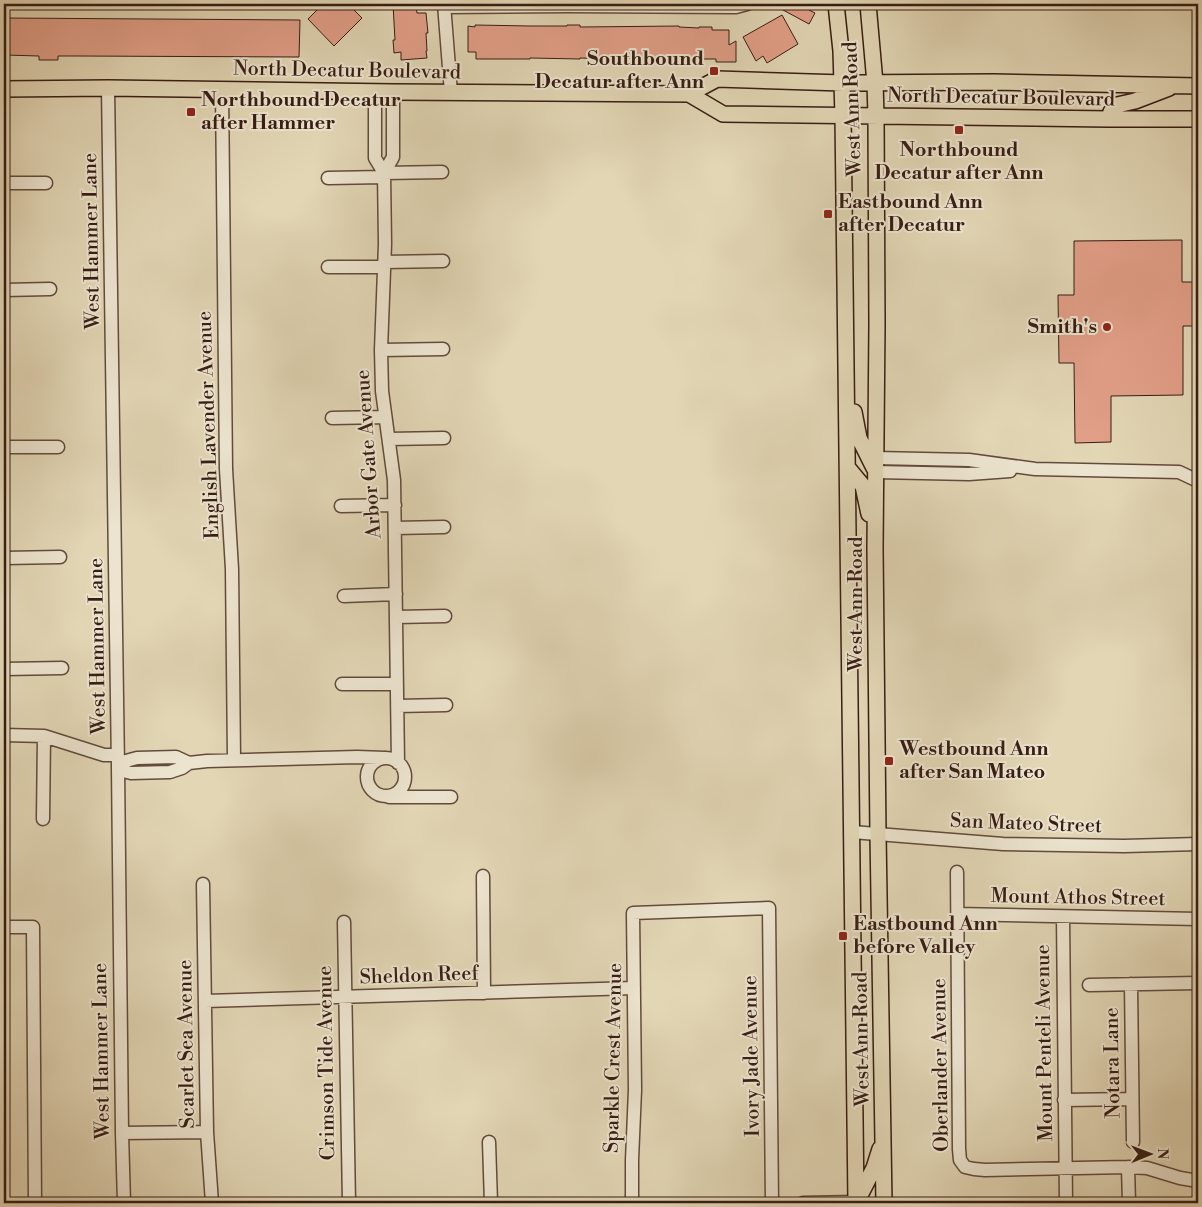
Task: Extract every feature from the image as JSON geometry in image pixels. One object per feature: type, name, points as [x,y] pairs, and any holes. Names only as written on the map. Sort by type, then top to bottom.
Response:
[{"type":"main road","name":"West Ann Road","points":[[836,4],[841,51],[843,116],[857,1203]]},
{"type":"main road","name":"West Ann Road","points":[[868,4],[876,116],[875,548],[884,1203]]},
{"type":"main road","name":"North Decatur Boulevard","points":[[4,88],[689,94],[717,79],[842,83],[993,82],[1198,86]]},
{"type":"main road","points":[[1108,120],[1111,112],[1117,105],[1178,85]]},
{"type":"main road","name":"North Decatur Boulevard","points":[[689,94],[724,114],[1108,120],[1198,119]]},
{"type":"main road","points":[[846,372],[859,438],[876,465]]},
{"type":"main road","points":[[848,468],[863,486],[875,548]]},
{"type":"main road","points":[[857,1203],[874,1168],[884,1138]]},
{"type":"street","points":[[451,92],[444,5],[736,7],[747,4]]},
{"type":"street","name":"West Hammer Lane","points":[[108,88],[124,1203]]},
{"type":"street","name":"English Lavender Avenue","points":[[222,89],[225,452],[232,568],[234,760]]},
{"type":"street","name":"Arbor Gate Avenue","points":[[375,92],[375,158],[384,175],[385,244],[380,350],[382,391],[394,480],[398,762]]},
{"type":"street","name":"Arbor Gate Avenue","points":[[384,175],[393,157],[393,92]]},
{"type":"street","points":[[328,178],[442,172]]},
{"type":"street","points":[[4,183],[46,183]]},
{"type":"street","points":[[328,267],[443,261]]},
{"type":"street","points":[[4,290],[50,289]]},
{"type":"street","points":[[380,350],[443,350]]},
{"type":"street","points":[[332,418],[385,417]]},
{"type":"street","points":[[388,439],[444,438]]},
{"type":"street","points":[[4,447],[58,446]]},
{"type":"street","points":[[876,465],[969,474],[1035,469],[1179,472],[1198,481]]},
{"type":"street","points":[[341,506],[395,505]]},
{"type":"street","points":[[395,528],[444,527]]},
{"type":"street","points":[[4,558],[60,557]]},
{"type":"street","points":[[344,596],[396,594]]},
{"type":"street","points":[[396,617],[445,616]]},
{"type":"street","points":[[4,669],[62,668]]},
{"type":"street","points":[[342,684],[397,684]]},
{"type":"street","points":[[397,706],[446,705]]},
{"type":"street","points":[[4,735],[44,736],[118,761],[136,758],[176,757],[189,763],[234,760],[390,758],[398,762],[405,774],[405,780],[399,792],[386,797]]},
{"type":"street","points":[[42,818],[44,736]]},
{"type":"street","points":[[385,758],[373,763],[367,775],[367,782],[370,788],[380,796],[451,797]]},
{"type":"street","name":"San Mateo Street","points":[[852,832],[1003,844],[1124,846],[1198,844]]},
{"type":"street","name":"Oberlander Avenue","points":[[957,872],[960,1160],[965,1166],[984,1170],[1065,1168]]},
{"type":"street","points":[[483,876],[484,993]]},
{"type":"street","name":"Scarlet Sea Avenue","points":[[204,884],[207,1132],[212,1203]]},
{"type":"street","name":"Ivory Jade Avenue","points":[[633,913],[769,908],[772,1203]]},
{"type":"street","name":"Sparkle Crest Avenue","points":[[632,1203],[635,1090],[633,913]]},
{"type":"street","name":"Mount Athos Street","points":[[957,914],[1198,919]]},
{"type":"street","name":"Mount Penteli Avenue","points":[[1062,917],[1066,1203]]},
{"type":"street","name":"Crimson Tide Avenue","points":[[344,922],[349,1203]]},
{"type":"street","points":[[4,927],[33,927],[35,1203]]},
{"type":"street","points":[[1090,985],[1198,983]]},
{"type":"street","name":"Notara Lane","points":[[1131,984],[1133,1142]]},
{"type":"street","name":"Sheldon Reef","points":[[205,1001],[634,988]]},
{"type":"street","points":[[1064,1100],[1132,1099]]},
{"type":"street","points":[[122,1133],[207,1132]]},
{"type":"street","points":[[490,1142],[491,1203]]},
{"type":"street","points":[[1128,1167],[1129,1203]]},
{"type":"street","points":[[1065,1168],[1146,1168],[1198,1181]]},
{"type":"street","points":[[803,1203],[857,1203]]},
{"type":"building","points":[[323,4],[348,4],[362,18],[334,46],[308,19]]},
{"type":"building","points":[[393,4],[416,4],[417,13],[426,13],[428,33],[426,33],[427,58],[401,60],[401,52],[394,53]]},
{"type":"building","points":[[772,4],[812,4],[809,10],[815,13],[809,24]]},
{"type":"building","points":[[782,15],[798,44],[767,63],[763,56],[756,61],[743,37]]},
{"type":"building","points":[[4,18],[300,20],[299,57],[58,56],[58,60],[39,60],[39,56],[4,55]]},
{"type":"building","points":[[475,25],[712,27],[712,30],[729,30],[729,45],[736,41],[736,62],[716,62],[716,59],[476,59],[476,52],[468,52],[468,26],[475,27]]},
{"type":"building","points":[[1182,240],[1182,282],[1198,282],[1198,326],[1183,326],[1183,395],[1111,396],[1111,442],[1075,443],[1074,363],[1059,363],[1058,295],[1074,295],[1074,241]]},
{"type":"place","name":"Southbound Decatur after Ann","points":[[714,71]]},
{"type":"place","name":"Northbound Decatur after Hammer","points":[[191,112]]},
{"type":"place","name":"Northbound Decatur after Ann","points":[[959,130]]},
{"type":"place","name":"Eastbound Ann after Decatur","points":[[828,214]]},
{"type":"place","name":"Smith's","points":[[1107,327]]},
{"type":"place","name":"Westbound Ann after San Mateo","points":[[889,761]]},
{"type":"place","name":"Eastbound Ann before Valley","points":[[843,936]]}]
